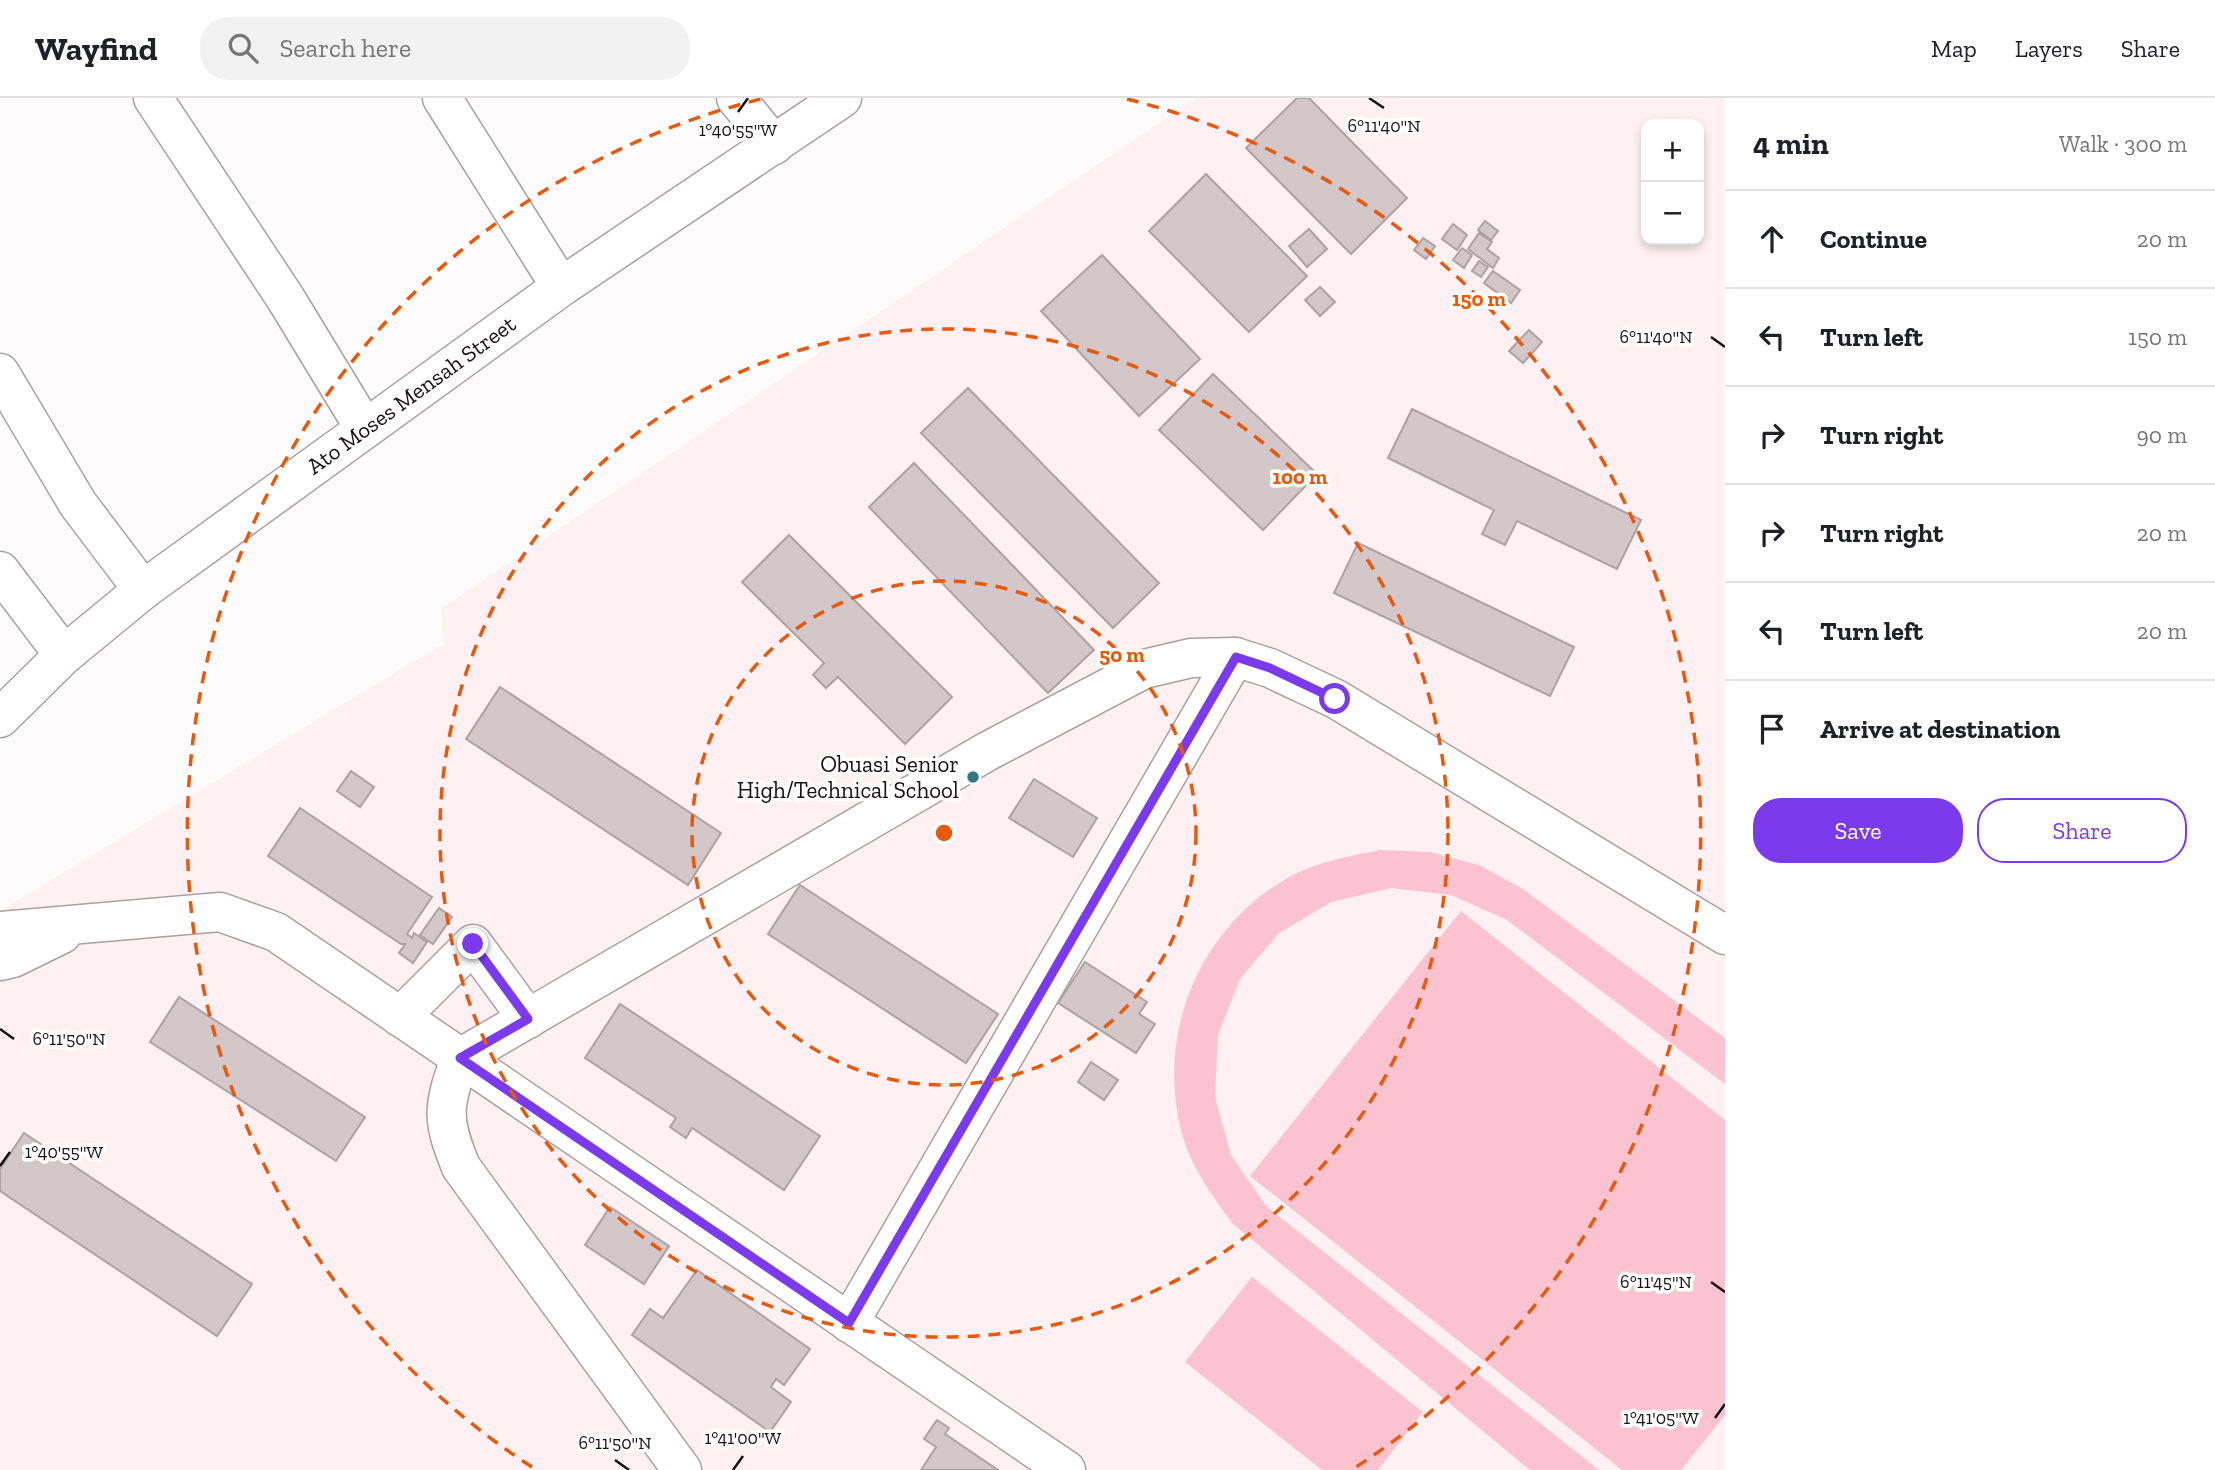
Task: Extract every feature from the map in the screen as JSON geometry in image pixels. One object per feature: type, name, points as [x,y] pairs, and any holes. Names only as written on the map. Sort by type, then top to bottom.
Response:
[{"type":"street","points":[[153,98],[286,299],[365,429]]},
{"type":"street","points":[[442,98],[561,287]]},
{"type":"street","points":[[736,98],[774,145]]},
{"type":"street","name":"Ato Moses Mensah Street","points":[[0,718],[64,654],[143,590],[561,287],[842,98]]},
{"type":"street","points":[[0,373],[78,504],[143,590]]},
{"type":"street","points":[[0,571],[64,654]]},
{"type":"street","points":[[682,1470],[461,1167],[447,1134],[445,1102],[460,1058],[988,751],[1132,675],[1191,657],[1236,657],[1270,668],[1335,699],[1725,935]]},
{"type":"street","points":[[849,1323],[1236,657]]},
{"type":"street","points":[[0,931],[220,912],[276,932],[1066,1470]]},
{"type":"street","points":[[0,961],[13,958],[83,924]]},
{"type":"street","points":[[400,1017],[473,944],[528,1019]]},
{"type":"shaded area","name":"Obuasi Senior High/Technical School","points":[[1196,98],[1725,98],[1725,1470],[0,1470],[0,911],[443,644],[441,609]]},
{"type":"shaded area","points":[[1380,850],[1430,852],[1479,865],[1523,889],[1725,1038],[1725,1084],[1507,920],[1451,895],[1391,888],[1331,902],[1279,933],[1240,979],[1218,1035],[1215,1097],[1231,1155],[1266,1206],[1599,1470],[1530,1470],[1233,1224],[1204,1183],[1187,1149],[1176,1100],[1175,1063],[1179,1026],[1190,991],[1206,959],[1227,929],[1253,902],[1284,880],[1319,864]]},
{"type":"shaded area","points":[[1461,911],[1725,1120],[1725,1415],[1681,1470],[1622,1470],[1250,1176]]},
{"type":"shaded area","points":[[1252,1277],[1423,1412],[1378,1470],[1322,1470],[1185,1362]]},
{"type":"building","points":[[1297,98],[1309,98],[1407,198],[1351,254],[1246,148]]},
{"type":"building","points":[[1206,174],[1307,276],[1249,332],[1149,231]]},
{"type":"building","points":[[1485,221],[1498,231],[1491,240],[1478,230]]},
{"type":"building","points":[[1453,224],[1467,235],[1457,250],[1442,239]]},
{"type":"building","points":[[1309,229],[1327,249],[1307,267],[1289,246]]},
{"type":"building","points":[[1479,233],[1492,242],[1487,249],[1499,258],[1493,268],[1468,249]]},
{"type":"building","points":[[1423,238],[1435,246],[1426,259],[1414,250]]},
{"type":"building","points":[[1462,248],[1472,255],[1464,268],[1453,260]]},
{"type":"building","points":[[1102,255],[1200,359],[1139,416],[1041,311]]},
{"type":"building","points":[[1479,261],[1488,267],[1481,277],[1472,271]]},
{"type":"building","points":[[1493,271],[1520,290],[1511,303],[1484,283]]},
{"type":"building","points":[[1320,287],[1335,302],[1320,316],[1305,300]]},
{"type":"building","points":[[1529,330],[1542,342],[1523,363],[1509,351]]},
{"type":"building","points":[[1213,374],[1317,474],[1263,530],[1159,430]]},
{"type":"building","points":[[968,388],[1159,583],[1113,628],[921,433]]},
{"type":"building","points":[[1412,409],[1641,520],[1617,569],[1517,521],[1505,545],[1482,534],[1494,510],[1388,458]]},
{"type":"building","points":[[914,463],[1094,650],[1048,693],[869,507]]},
{"type":"building","points":[[789,535],[952,697],[905,744],[838,677],[826,688],[813,675],[824,663],[742,582]]},
{"type":"building","points":[[1358,543],[1574,647],[1550,696],[1334,593]]},
{"type":"building","points":[[500,687],[721,833],[688,885],[466,739]]},
{"type":"building","points":[[351,771],[374,787],[360,807],[337,791]]},
{"type":"building","points":[[1034,779],[1097,818],[1073,857],[1009,818]]},
{"type":"building","points":[[300,808],[432,897],[407,934],[412,938],[414,933],[427,942],[413,963],[399,953],[405,944],[401,944],[268,856]]},
{"type":"building","points":[[800,885],[998,1014],[966,1063],[768,934]]},
{"type":"building","points":[[439,908],[452,917],[433,944],[420,935]]},
{"type":"building","points":[[1085,962],[1147,1002],[1139,1014],[1155,1024],[1136,1053],[1058,1003]]},
{"type":"building","points":[[179,997],[365,1117],[336,1161],[150,1042]]},
{"type":"building","points":[[620,1004],[820,1136],[784,1190],[692,1128],[686,1138],[670,1127],[676,1118],[585,1058]]},
{"type":"building","points":[[1091,1062],[1118,1080],[1104,1100],[1078,1082]]},
{"type":"building","points":[[24,1133],[252,1284],[217,1336],[0,1191],[0,1169]]},
{"type":"building","points":[[610,1207],[669,1246],[644,1284],[585,1245]]},
{"type":"building","points":[[697,1270],[810,1349],[784,1385],[776,1379],[771,1387],[791,1402],[770,1432],[632,1335],[650,1309],[663,1318]]},
{"type":"building","points":[[937,1420],[949,1428],[945,1434],[998,1470],[921,1470],[936,1447],[924,1439]]},
{"type":"place","name":"Obuasi Senior High/Technical School","points":[[973,777]]},
{"type":"route","points":[[473,944],[528,1019],[460,1058],[849,1323],[1236,657],[1270,668],[1335,699]]}]
